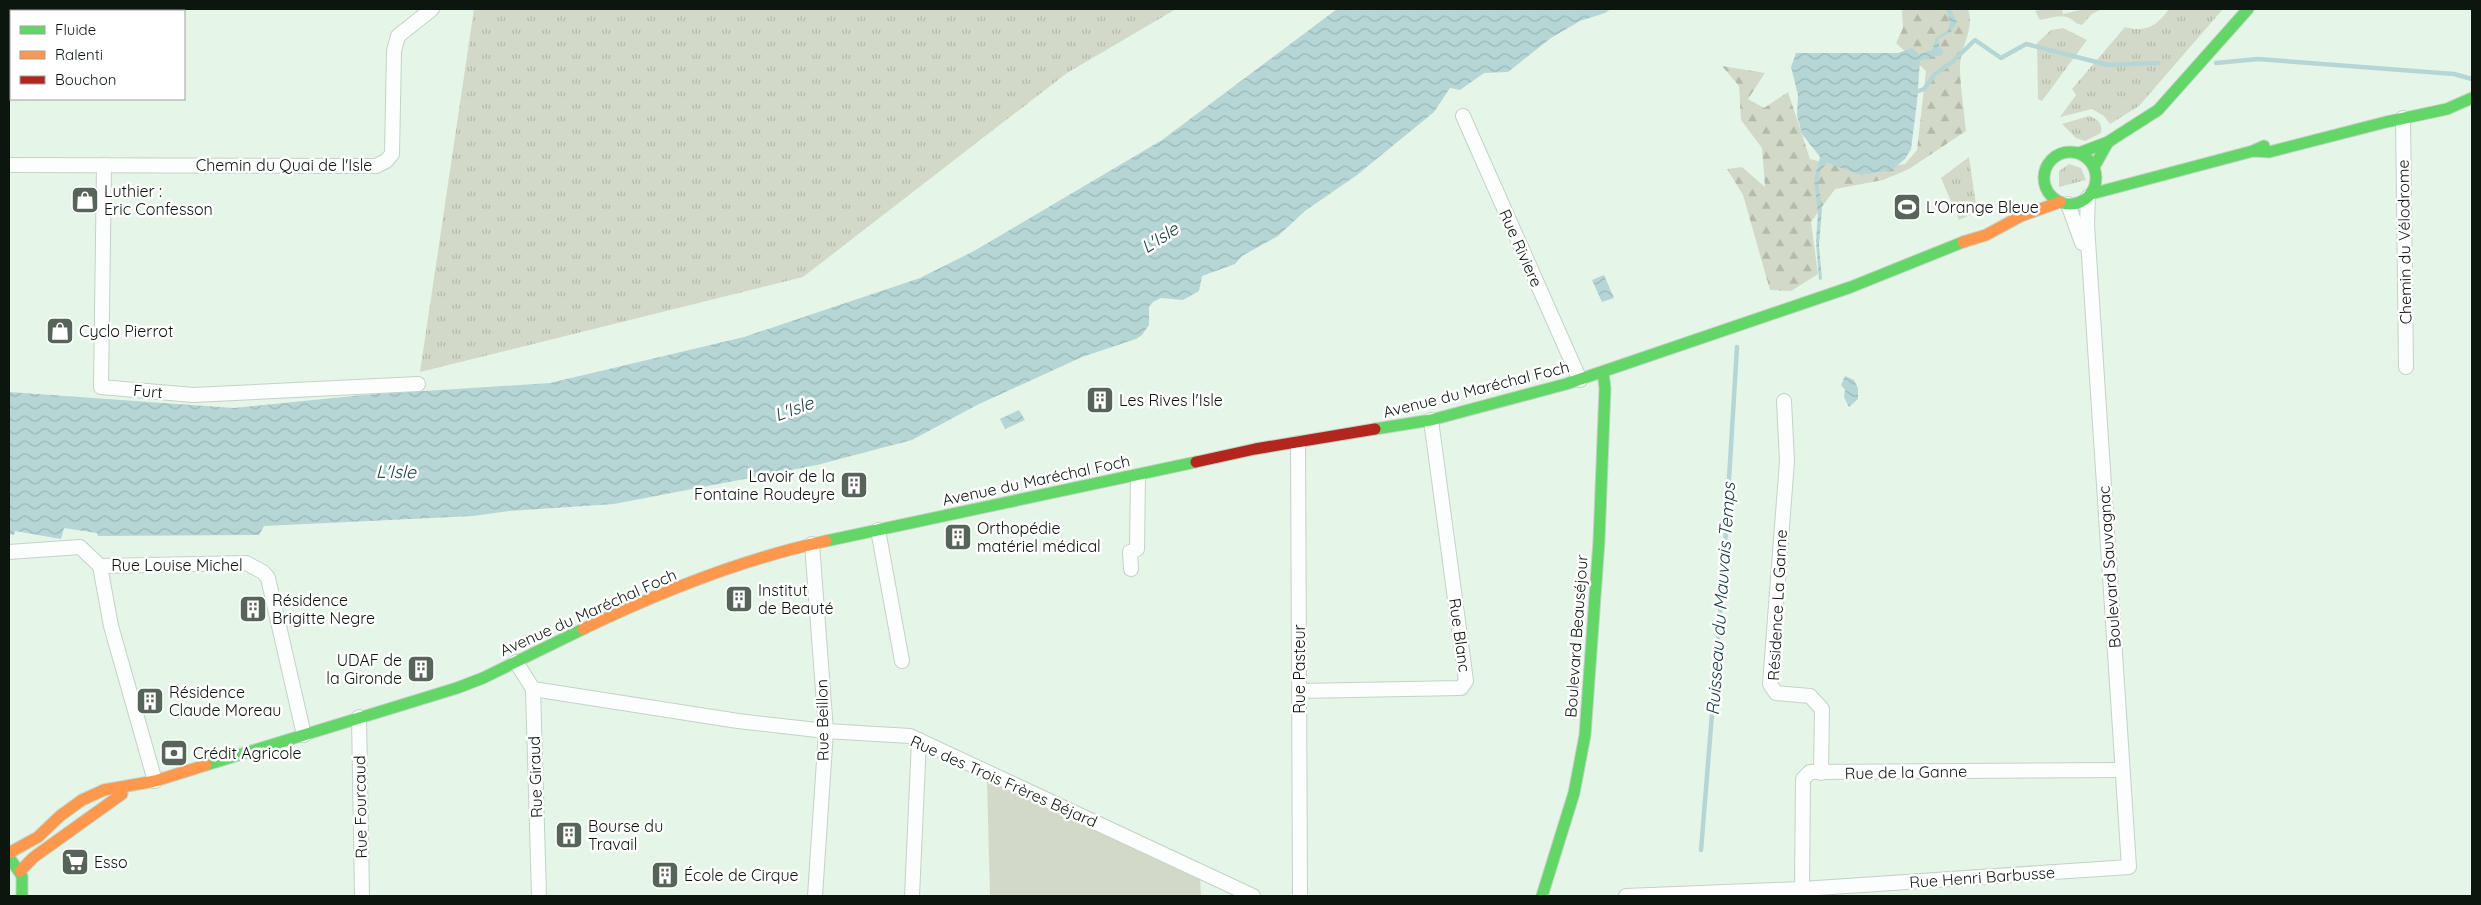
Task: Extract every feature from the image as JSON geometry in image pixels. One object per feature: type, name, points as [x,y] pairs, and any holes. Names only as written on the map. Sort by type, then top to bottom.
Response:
[{"type":"main road","points":[[2248,9],[2158,110],[2108,142],[2079,153],[2071,152],[2056,156],[2046,168],[2044,183],[2052,198],[2064,203],[2075,204],[2090,196],[2171,172],[2253,151],[2269,152],[2303,142],[2463,104],[2472,97]]},
{"type":"main road","points":[[2095,171],[2108,142]]},
{"type":"main road","points":[[2079,153],[2090,161],[2095,171],[2096,183],[2090,196]]},
{"type":"main road","points":[[2095,171],[2114,180],[2171,172]]},
{"type":"main road","name":"Avenue du Maréchal Foch","points":[[1950,246],[2032,197],[2044,183]]},
{"type":"main road","name":"Avenue du Maréchal Foch","points":[[9,853],[38,837],[60,816],[82,800],[104,790],[155,781],[457,688],[483,678],[627,608],[722,571],[812,544],[1138,476],[1237,453],[1431,420],[1580,380],[1794,308],[1950,246],[1986,235],[2021,216],[2064,203]]},
{"type":"main road","name":"Boulevard Beauséjour","points":[[1542,896],[1574,793],[1585,735],[1599,531],[1605,388],[1603,373]]},
{"type":"main road","name":"Avenue du Maréchal Foch","points":[[20,871],[34,858],[110,800],[140,785]]},
{"type":"main road","points":[[9,858],[20,871],[26,894]]},
{"type":"street","name":"Chemin du Quai de l'Isle","points":[[9,165],[376,166],[386,161],[392,154],[394,51],[398,36],[432,9]]},
{"type":"street","name":"Rue Riviere","points":[[1463,116],[1580,380]]},
{"type":"street","name":"Chemin du Vélodrome","points":[[2402,118],[2406,367]]},
{"type":"street","name":"Furt","points":[[104,164],[101,388],[192,395],[418,384]]},
{"type":"street","name":"Boulevard Sauvagnac","points":[[2090,196],[2086,225],[2128,867]]},
{"type":"street","name":"Boulevard Sauvagnac","points":[[2064,203],[2090,268]]},
{"type":"street","name":"Résidence La Ganne","points":[[1784,401],[1787,460],[1770,684],[1776,693],[1810,696],[1822,710],[1821,773]]},
{"type":"street","name":"Rue Blanc","points":[[1299,691],[1461,688],[1466,681],[1431,420]]},
{"type":"street","name":"Rue Pasteur","points":[[1298,443],[1300,896]]},
{"type":"street","points":[[1130,569],[1130,552],[1137,549],[1138,476]]},
{"type":"street","points":[[878,530],[902,661]]},
{"type":"street","name":"Rue Beillon","points":[[812,544],[826,730],[816,896]]},
{"type":"street","points":[[9,552],[80,547],[100,566],[111,626],[155,781]]},
{"type":"street","name":"Rue Louise Michel","points":[[100,566],[246,563],[263,572],[268,578],[304,734]]},
{"type":"street","points":[[516,662],[533,689]]},
{"type":"street","name":"Rue des Trois Frères Béjard","points":[[533,689],[738,721],[910,736],[1253,896]]},
{"type":"street","name":"Rue Giraud","points":[[533,689],[538,896]]},
{"type":"street","name":"Rue Fourcaud","points":[[359,717],[362,896]]},
{"type":"street","points":[[912,896],[919,740]]},
{"type":"street","name":"Rue de la Ganne","points":[[1802,889],[1802,779],[1810,772],[2122,770]]},
{"type":"street","name":"Rue Henri Barbusse","points":[[1626,896],[1753,894],[2128,867]]},
{"type":"green space","points":[[474,9],[1176,9],[1067,73],[803,277],[420,372]]},
{"type":"green space","points":[[1902,9],[1968,9],[1970,16],[1969,30],[1960,65],[1966,131],[1909,169],[1883,180],[1835,189],[1811,222],[1818,274],[1791,291],[1770,290],[1743,195],[1727,169],[1742,167],[1765,187],[1762,148],[1741,120],[1739,86],[1722,66],[1765,73],[1748,99],[1764,108],[1788,92],[1810,159],[1858,171],[1905,164],[1917,150],[1926,71],[1896,43],[1903,28]]},
{"type":"green space","points":[[2062,9],[2063,14],[2084,9],[2102,9],[2092,14],[2082,25],[2064,16],[2040,20],[2035,11]]},
{"type":"green space","points":[[2169,9],[2223,9],[2139,106],[2110,124],[2104,116],[2092,109],[2060,117],[2076,95],[2072,89],[2125,27],[2139,29],[2150,27],[2160,20]]},
{"type":"green space","points":[[2063,28],[2087,40],[2042,101],[2038,99],[2037,43],[2051,30]]},
{"type":"green space","points":[[2089,116],[2099,122],[2101,133],[2085,141],[2076,138],[2062,124]]},
{"type":"green space","points":[[1969,157],[1977,212],[1959,220],[1941,178]]},
{"type":"green space","points":[[2069,164],[2081,168],[2086,180],[2059,187],[2059,171]]},
{"type":"green space","points":[[987,781],[1200,878],[1201,896],[990,896]]},
{"type":"water","name":"L'Isle","points":[[1337,9],[1611,9],[1605,13],[1580,21],[1551,38],[1508,72],[1484,73],[1460,90],[1450,88],[1434,112],[1357,175],[1305,211],[1278,236],[1242,256],[1235,264],[1202,276],[1199,291],[1183,300],[1161,298],[1153,302],[1149,307],[1149,325],[1142,335],[1136,339],[1082,357],[977,405],[912,440],[817,465],[614,504],[509,511],[473,516],[264,526],[259,535],[98,536],[97,533],[64,528],[61,539],[15,531],[14,535],[9,534],[9,392],[234,408],[363,395],[550,383],[744,337],[920,278],[974,251],[1162,140]]},
{"type":"water","points":[[1946,9],[1951,9],[1957,22],[1951,32],[1938,39],[1939,46],[1944,52],[1941,55],[1920,61],[1911,149],[1905,159],[1892,170],[1861,175],[1827,163],[1821,170],[1818,181],[1822,209],[1819,245],[1822,279],[1819,280],[1816,241],[1818,212],[1814,180],[1820,157],[1802,134],[1797,116],[1798,95],[1791,67],[1796,53],[1898,53],[1912,48],[1919,54],[1932,50],[1936,38],[1948,30],[1950,23]]},
{"type":"water","points":[[1604,275],[1614,298],[1602,302],[1592,280]]},
{"type":"water","points":[[1845,376],[1854,380],[1858,388],[1858,399],[1849,407],[1844,397],[1845,390],[1841,385]]},
{"type":"water","points":[[1019,410],[1025,420],[1005,429],[1000,419]]},
{"type":"waterway","points":[[1913,93],[1924,89],[1935,74],[1951,63],[1975,40],[2001,58],[2026,44],[2108,65],[2158,63]]},
{"type":"waterway","points":[[2216,63],[2258,59],[2454,74],[2472,79]]},
{"type":"waterway","name":"Ruisseau du Mauvais Temps","points":[[1701,850],[1723,578],[1737,347]]},
{"type":"traffic: fast","points":[[2079,153],[2108,142],[2158,110],[2248,9]]},
{"type":"traffic: fast","points":[[2253,151],[2269,152],[2386,122],[2447,109],[2472,98]]},
{"type":"traffic: fast","points":[[2094,167],[2108,142]]},
{"type":"traffic: fast","points":[[2091,194],[2253,151],[2264,146]]},
{"type":"traffic: fast","points":[[2065,152],[2075,152],[2085,156],[2092,163],[2096,178],[2092,193],[2085,200],[2075,204],[2065,204],[2055,200],[2048,193],[2044,183],[2044,173],[2048,163],[2055,156],[2065,152]]},
{"type":"traffic: fast","points":[[1375,429],[1431,420],[1566,384],[1851,287],[1963,242]]},
{"type":"traffic: fast","points":[[1542,896],[1574,793],[1585,735],[1599,541],[1605,388],[1603,373]]},
{"type":"traffic: fast","points":[[826,541],[1196,462]]},
{"type":"traffic: fast","points":[[206,765],[457,688],[483,678],[583,629]]},
{"type":"traffic: fast","points":[[11,860],[22,876],[22,896]]},
{"type":"traffic: slow","points":[[1963,242],[1986,235],[2021,216],[2060,202]]},
{"type":"traffic: slow","points":[[583,629],[642,602],[702,578],[763,557],[826,541]]},
{"type":"traffic: slow","points":[[9,853],[38,837],[60,816],[82,800],[104,790],[155,781],[206,765]]},
{"type":"traffic: slow","points":[[20,871],[34,857],[122,794]]},
{"type":"traffic: jam","points":[[1196,462],[1255,449],[1375,429]]},
{"type":"place","name":"Luthier : Eric Confesson","points":[[85,200]]},
{"type":"place","name":"L'Orange Bleue","points":[[1907,207]]},
{"type":"place","name":"Cyclo Pierrot","points":[[60,331]]},
{"type":"place","name":"Les Rives l'Isle","points":[[1100,400]]},
{"type":"place","name":"Lavoir de la Fontaine Roudeyre","points":[[854,485]]},
{"type":"place","name":"Orthopédie matériel médical","points":[[958,537]]},
{"type":"place","name":"Institut de Beauté","points":[[739,599]]},
{"type":"place","name":"Résidence Brigitte Negre","points":[[253,609]]},
{"type":"place","name":"UDAF de la Gironde","points":[[421,669]]},
{"type":"place","name":"Résidence Claude Moreau","points":[[150,701]]},
{"type":"place","name":"Crédit Agricole","points":[[174,753]]},
{"type":"place","name":"Bourse du Travail","points":[[569,835]]},
{"type":"place","name":"Esso","points":[[75,862]]},
{"type":"place","name":"École de Cirque","points":[[665,875]]}]
